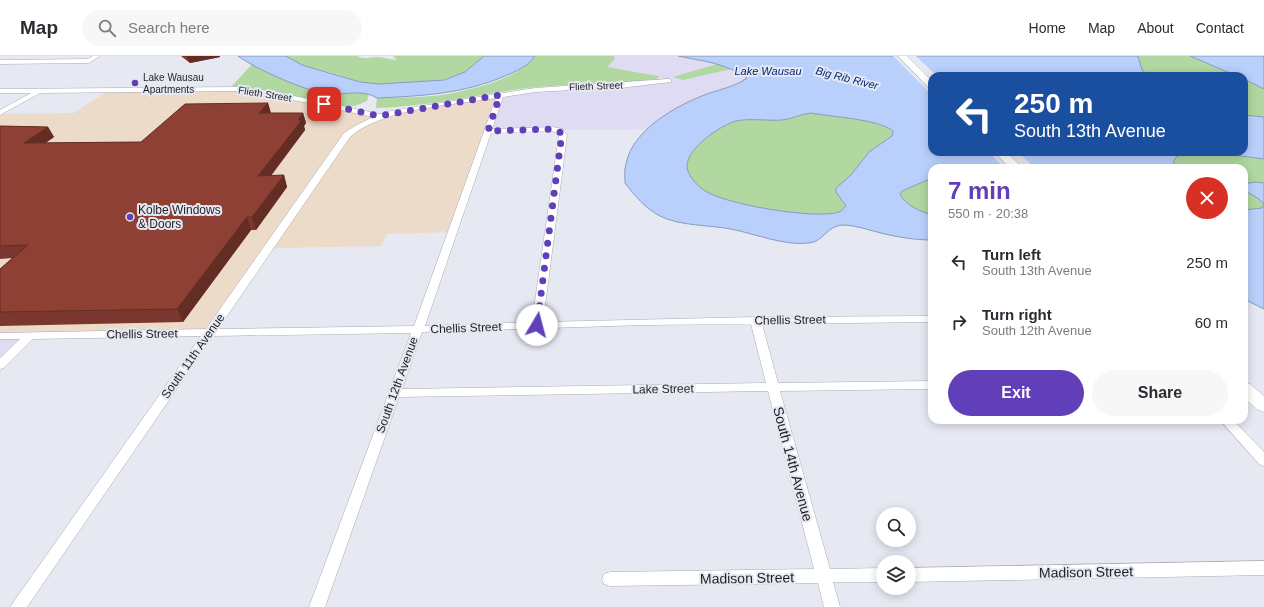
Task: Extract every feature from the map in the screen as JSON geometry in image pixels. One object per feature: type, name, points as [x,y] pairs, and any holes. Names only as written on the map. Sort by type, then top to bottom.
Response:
[{"type":"main road","points":[[902,56],[928,82]]},
{"type":"main road","points":[[1004,156],[1013,164]]},
{"type":"street","points":[[0,62],[89,61],[96,56]]},
{"type":"street","name":"Flieth Street","points":[[0,91],[242,90],[275,94],[379,116],[548,88],[628,85],[670,81]]},
{"type":"street","points":[[0,114],[39,90]]},
{"type":"street","name":"South 12th Avenue","points":[[318,607],[500,95]]},
{"type":"street","name":"South 11th Avenue","points":[[18,607],[347,135],[358,126],[379,116]]},
{"type":"street","points":[[488,131],[553,129],[560,131],[563,135],[537,325]]},
{"type":"street","name":"Chellis Street","points":[[0,336],[417,329],[756,320],[928,319]]},
{"type":"street","name":"South 14th Avenue","points":[[756,320],[772,388],[832,607]]},
{"type":"street","points":[[0,365],[30,336]]},
{"type":"street","name":"Lake Street","points":[[394,392],[928,385]]},
{"type":"street","points":[[1230,424],[1264,461]]},
{"type":"street","name":"Madison Street","points":[[916,575],[1264,568]]},
{"type":"street","name":"Madison Street","points":[[610,579],[876,575]]},
{"type":"shaded area","points":[[614,56],[678,56],[717,64],[747,78],[737,85],[706,94],[672,111],[647,129],[488,131],[500,95],[668,80],[658,76],[607,67],[615,59]]},
{"type":"shaded area","points":[[212,89],[261,93],[379,116],[500,95],[453,232],[387,234],[381,246],[278,248],[267,250],[209,333],[0,333],[0,114],[74,113],[109,90]]},
{"type":"shaded area","points":[[30,336],[0,365],[0,338]]},
{"type":"green space","points":[[286,56],[357,56],[362,58],[380,57],[397,60],[393,56],[484,56],[474,66],[461,74],[445,79],[390,85],[356,81],[330,72],[305,66]]},
{"type":"green space","points":[[535,56],[614,56],[615,59],[607,67],[658,76],[660,78],[643,81],[527,88],[433,103],[376,108],[377,98],[433,96],[458,92],[488,84],[516,72]]},
{"type":"green space","points":[[1138,56],[1190,56],[1228,72],[1144,72],[1142,70]]},
{"type":"green space","points":[[252,64],[290,82],[329,94],[369,93],[367,101],[355,106],[342,106],[232,86]]},
{"type":"green space","points":[[717,64],[731,69],[683,80],[673,77]]},
{"type":"green space","points":[[1248,81],[1264,89],[1264,117],[1248,115]]},
{"type":"green space","points":[[811,113],[866,121],[886,127],[893,131],[892,136],[869,152],[851,175],[837,188],[836,192],[846,206],[840,212],[811,214],[790,212],[746,205],[727,200],[711,194],[701,188],[694,181],[687,169],[688,159],[699,145],[714,132],[730,123],[736,121],[794,118]]},
{"type":"green space","points":[[1177,156],[1242,156],[1264,159],[1264,183],[1248,184],[1248,164],[1175,164],[1173,162]]},
{"type":"green space","points":[[928,180],[928,214],[918,210],[906,202],[900,194],[902,191]]},
{"type":"green space","points":[[1248,192],[1264,204],[1262,208],[1248,210]]},
{"type":"water","points":[[238,56],[286,56],[302,65],[360,82],[379,84],[444,80],[465,72],[484,56],[535,56],[525,66],[505,76],[473,87],[426,95],[377,98],[372,95],[360,93],[329,94],[308,89],[295,85],[269,73]]},
{"type":"water","points":[[678,56],[1138,56],[1142,70],[1144,72],[928,72],[928,74],[925,75],[928,78],[928,156],[1177,156],[1173,162],[1175,164],[928,164],[928,180],[902,191],[900,194],[910,205],[928,214],[928,240],[900,237],[859,227],[839,225],[814,242],[790,243],[731,229],[676,222],[655,213],[636,197],[625,183],[625,169],[630,152],[637,140],[658,120],[695,99],[732,86],[747,78],[731,69],[705,61]],"holes":[[[811,113],[877,124],[893,131],[892,136],[869,152],[851,175],[836,188],[836,192],[846,206],[840,212],[827,214],[790,212],[746,205],[727,200],[711,194],[701,188],[694,181],[687,169],[688,159],[706,138],[722,127],[736,121],[782,120]]]},
{"type":"water","points":[[1190,56],[1264,56],[1264,89],[1248,81],[1248,72],[1228,72]]},
{"type":"water","points":[[1248,115],[1264,117],[1264,159],[1242,156],[1248,156]]},
{"type":"water","points":[[1248,183],[1264,183],[1264,204],[1248,192]]},
{"type":"water","points":[[1264,204],[1264,309],[1248,301],[1248,210],[1262,208]]},
{"type":"pier","points":[[893,56],[916,56],[933,72],[928,72],[928,91]]},
{"type":"pier","points":[[993,156],[1022,156],[1031,164],[1000,164]]},
{"type":"building","name":"Kolbe Windows & Doors","points":[[268,103],[259,113],[303,113],[298,120],[302,120],[258,176],[284,175],[252,217],[247,217],[177,309],[0,312],[0,269],[28,245],[0,246],[0,126],[48,127],[24,143],[141,142],[185,104]]},
{"type":"place","name":"Lake Wausau Apartments","points":[[135,83]]},
{"type":"place","name":"Kolbe Windows & Doors","points":[[130,217]]},
{"type":"route","points":[[324,104],[379,116],[500,95],[488,131],[553,129],[562,133],[563,135],[537,325]]},
{"type":"water label","name":"Lake Wausau","points":[[768,71]]},
{"type":"water label","name":"Big Rib River","points":[[847,78]]}]
